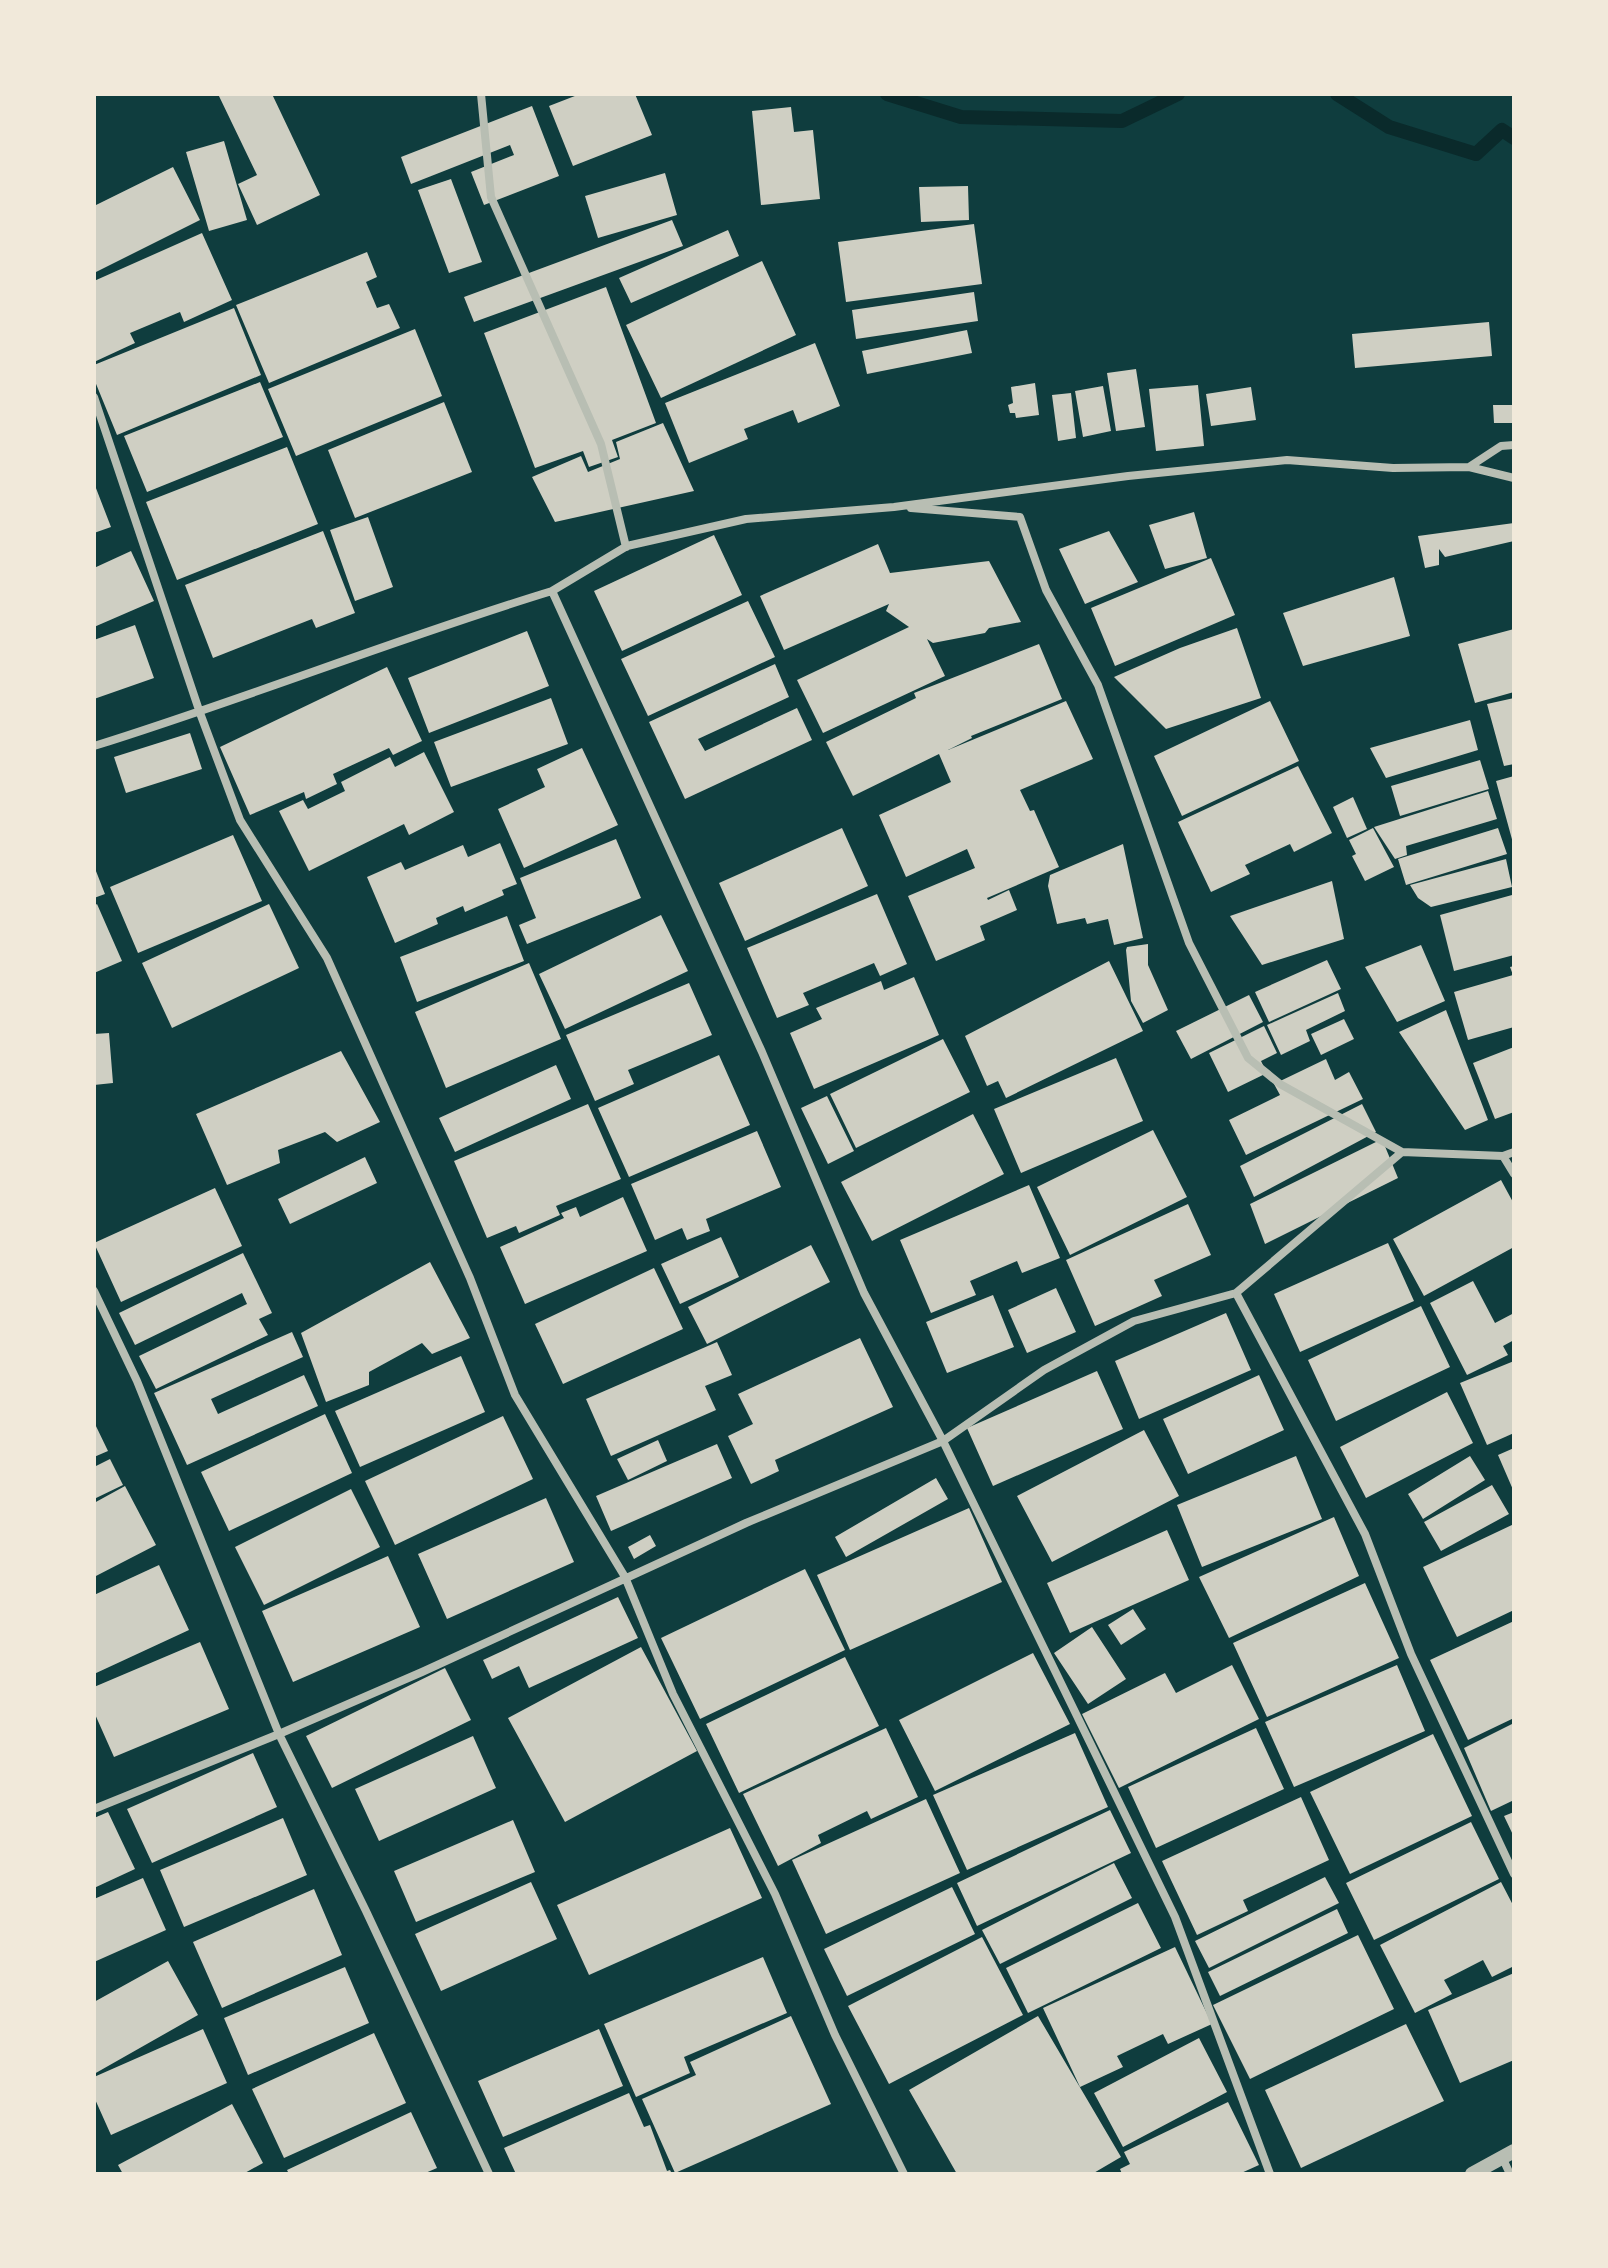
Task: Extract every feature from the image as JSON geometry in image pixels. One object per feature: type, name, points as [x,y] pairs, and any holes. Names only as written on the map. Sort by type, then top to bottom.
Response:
[{"type":"street","points":[[481,94],[491,197],[601,444],[626,547]]},
{"type":"street","points":[[94,397],[200,713],[240,820],[327,958],[470,1278],[515,1395],[625,1577],[673,1694],[775,1894],[835,2035],[904,2174]]},
{"type":"street","points":[[1469,467],[1501,446],[1514,445]]},
{"type":"street","points":[[94,746],[200,713],[443,625],[552,591],[626,547],[746,519],[894,507],[1128,476],[1287,460],[1393,468],[1469,467],[1514,478]]},
{"type":"street","points":[[894,507],[1020,517],[1046,590],[1098,685],[1189,943],[1248,1058],[1280,1084],[1402,1152],[1503,1156],[1514,1152]]},
{"type":"street","points":[[552,591],[762,1052],[864,1293],[943,1441],[1175,1917],[1270,2174]]},
{"type":"street","points":[[94,1809],[279,1734],[746,1523],[943,1441],[1044,1370],[1134,1321],[1236,1293],[1402,1152]]},
{"type":"street","points":[[1503,1156],[1514,1174]]},
{"type":"street","points":[[94,1291],[137,1381],[279,1734],[489,2174]]},
{"type":"street","points":[[1236,1293],[1365,1534],[1411,1654],[1514,1874]]},
{"type":"street","points":[[1472,2174],[1508,2154],[1510,2174]]},
{"type":"building","points":[[218,94],[272,94],[320,195],[257,225],[238,184],[257,175]]},
{"type":"building","points":[[580,94],[635,94],[652,135],[573,166],[549,106]]},
{"type":"building","points":[[532,106],[559,176],[484,205],[471,172],[514,155],[510,145],[411,184],[401,157]]},
{"type":"building","points":[[791,107],[794,132],[813,130],[820,199],[761,205],[752,111]]},
{"type":"building","points":[[224,141],[247,220],[209,231],[186,152]]},
{"type":"building","points":[[173,167],[200,220],[94,273],[94,206]]},
{"type":"building","points":[[665,173],[677,215],[598,238],[585,196]]},
{"type":"building","points":[[451,179],[482,262],[449,273],[418,190]]},
{"type":"building","points":[[968,186],[969,220],[921,222],[919,187]]},
{"type":"building","points":[[672,220],[683,246],[474,322],[464,297]]},
{"type":"building","points":[[974,224],[982,284],[846,302],[838,242]]},
{"type":"building","points":[[728,230],[739,256],[631,303],[619,278]]},
{"type":"building","points":[[202,233],[232,300],[184,322],[180,312],[130,333],[135,343],[94,362],[94,281]]},
{"type":"building","points":[[367,252],[377,277],[366,282],[377,308],[389,304],[400,328],[269,383],[236,305]]},
{"type":"building","points":[[762,261],[796,335],[661,398],[626,325]]},
{"type":"building","points":[[606,287],[656,423],[612,440],[618,457],[589,467],[583,451],[535,468],[484,333]]},
{"type":"building","points":[[974,292],[978,321],[856,339],[852,310]]},
{"type":"building","points":[[234,308],[261,375],[117,435],[94,379],[94,365]]},
{"type":"building","points":[[1489,322],[1492,356],[1355,368],[1352,334]]},
{"type":"building","points":[[415,329],[442,396],[296,456],[268,389]]},
{"type":"building","points":[[967,330],[972,353],[867,374],[862,351]]},
{"type":"building","points":[[815,343],[840,406],[798,423],[793,410],[744,429],[748,439],[689,463],[665,403]]},
{"type":"building","points":[[1136,369],[1145,427],[1116,431],[1107,373]]},
{"type":"building","points":[[260,382],[283,437],[147,492],[124,436]]},
{"type":"building","points":[[1035,383],[1039,415],[1016,418],[1015,413],[1010,413],[1008,405],[1013,403],[1011,387]]},
{"type":"building","points":[[1198,385],[1204,446],[1156,451],[1149,389]]},
{"type":"building","points":[[1103,386],[1111,431],[1083,437],[1075,391]]},
{"type":"building","points":[[1251,387],[1256,420],[1211,426],[1206,394]]},
{"type":"building","points":[[1071,393],[1076,438],[1058,441],[1052,395]]},
{"type":"building","points":[[444,402],[472,472],[355,518],[328,450]]},
{"type":"building","points":[[1493,405],[1514,405],[1514,423],[1494,423]]},
{"type":"building","points":[[663,423],[694,491],[555,522],[532,477],[581,456],[588,472],[620,459],[616,442]]},
{"type":"building","points":[[287,447],[318,524],[177,580],[146,502]]},
{"type":"building","points":[[94,483],[111,527],[94,533]]},
{"type":"building","points":[[1194,512],[1207,558],[1165,569],[1149,525]]},
{"type":"building","points":[[368,517],[393,587],[355,601],[330,530]]},
{"type":"building","points":[[1514,523],[1514,541],[1445,557],[1439,549],[1439,565],[1425,568],[1418,536]]},
{"type":"building","points":[[323,531],[355,613],[316,628],[312,619],[213,658],[185,585]]},
{"type":"building","points":[[1109,531],[1138,582],[1085,604],[1059,549]]},
{"type":"building","points":[[714,535],[742,595],[622,651],[594,591]]},
{"type":"building","points":[[878,544],[890,573],[989,561],[1021,622],[933,643],[927,639],[945,676],[823,733],[797,680],[909,627],[886,611],[889,604],[784,650],[760,596]]},
{"type":"building","points":[[131,551],[154,601],[94,627],[94,568]]},
{"type":"building","points":[[1211,558],[1235,615],[1115,666],[1091,608]]},
{"type":"building","points":[[1394,577],[1410,636],[1303,666],[1283,613]]},
{"type":"building","points":[[748,601],[775,657],[648,716],[621,659]]},
{"type":"building","points":[[135,625],[154,678],[94,699],[94,640]]},
{"type":"building","points":[[1237,628],[1261,698],[1166,729],[1114,677],[1180,648]]},
{"type":"building","points":[[1514,629],[1514,692],[1475,703],[1458,644]]},
{"type":"building","points":[[527,631],[549,686],[429,733],[408,678]]},
{"type":"building","points":[[1039,644],[1062,699],[971,736],[948,750],[1066,701],[1093,759],[1020,790],[1030,811],[1034,810],[1059,867],[987,898],[1009,890],[1017,910],[980,926],[985,940],[936,961],[908,896],[975,868],[967,849],[906,877],[879,815],[951,782],[939,754],[853,796],[826,742],[916,698],[914,693]]},
{"type":"building","points":[[775,664],[789,697],[698,739],[705,751],[797,708],[812,740],[685,799],[649,722]]},
{"type":"building","points":[[387,667],[422,741],[393,755],[389,748],[333,774],[337,784],[306,799],[304,792],[250,815],[220,747]]},
{"type":"building","points":[[551,698],[568,744],[451,787],[434,742]]},
{"type":"building","points":[[1514,698],[1514,764],[1504,766],[1487,704]]},
{"type":"building","points":[[1270,701],[1299,761],[1182,816],[1154,756]]},
{"type":"building","points":[[1470,720],[1478,750],[1386,778],[1370,748]]},
{"type":"building","points":[[190,733],[202,769],[126,793],[114,757]]},
{"type":"building","points":[[582,748],[618,825],[524,868],[498,809],[545,787],[537,769]]},
{"type":"building","points":[[424,752],[454,812],[409,835],[404,824],[309,871],[279,811],[303,800],[308,809],[345,791],[341,782],[390,757],[395,767]]},
{"type":"building","points":[[1480,760],[1489,789],[1400,816],[1391,786]]},
{"type":"building","points":[[1298,766],[1332,833],[1294,852],[1290,844],[1245,865],[1250,874],[1211,892],[1178,822]]},
{"type":"building","points":[[1514,776],[1514,843],[1513,843],[1496,781]]},
{"type":"building","points":[[1488,791],[1497,819],[1406,846],[1407,855],[1395,859],[1374,827]]},
{"type":"building","points":[[1353,797],[1367,829],[1347,838],[1333,807]]},
{"type":"building","points":[[842,828],[868,886],[745,941],[719,883]]},
{"type":"building","points":[[1373,828],[1394,867],[1365,881],[1352,856],[1356,854],[1349,840]]},
{"type":"building","points":[[1498,828],[1507,854],[1406,885],[1398,859]]},
{"type":"building","points":[[233,835],[262,901],[138,953],[110,887]]},
{"type":"building","points":[[616,839],[641,898],[527,944],[519,925],[536,918],[520,878]]},
{"type":"building","points":[[500,843],[517,884],[502,890],[504,895],[465,912],[463,906],[436,918],[438,924],[395,943],[367,877],[401,862],[405,870],[463,845],[468,857]]},
{"type":"building","points":[[1123,844],[1143,938],[1114,945],[1108,919],[1087,924],[1085,918],[1057,924],[1048,886],[1050,875]]},
{"type":"building","points":[[1506,859],[1512,887],[1431,907],[1418,898],[1410,885]]},
{"type":"building","points":[[94,866],[105,894],[94,898]]},
{"type":"building","points":[[1332,881],[1344,939],[1262,965],[1230,916]]},
{"type":"building","points":[[877,894],[907,964],[880,976],[874,963],[803,993],[809,1005],[777,1018],[747,948]]},
{"type":"building","points":[[1512,895],[1514,955],[1454,971],[1440,915]]},
{"type":"building","points":[[97,904],[122,961],[94,973],[94,906]]},
{"type":"building","points":[[269,904],[299,968],[172,1028],[142,963]]},
{"type":"building","points":[[661,915],[688,971],[565,1029],[539,974]]},
{"type":"building","points":[[507,916],[524,961],[417,1002],[400,957]]},
{"type":"building","points":[[1148,944],[1148,965],[1168,1010],[1143,1023],[1131,1001],[1126,950],[1127,947]]},
{"type":"building","points":[[1421,945],[1445,1001],[1397,1022],[1365,967]]},
{"type":"building","points":[[1327,960],[1341,989],[1269,1022],[1255,992]]},
{"type":"building","points":[[1109,961],[1143,1031],[1006,1098],[998,1081],[987,1086],[965,1036]]},
{"type":"building","points":[[529,963],[561,1039],[446,1088],[415,1012]]},
{"type":"building","points":[[1514,966],[1514,1027],[1468,1040],[1454,992],[1513,975],[1510,967]]},
{"type":"building","points":[[914,977],[939,1035],[814,1089],[790,1033],[822,1019],[816,1008],[881,981],[884,990]]},
{"type":"building","points":[[689,983],[712,1035],[628,1070],[634,1084],[595,1101],[566,1035]]},
{"type":"building","points":[[1338,993],[1345,1011],[1306,1030],[1310,1041],[1281,1055],[1267,1025]]},
{"type":"building","points":[[1249,995],[1263,1022],[1191,1059],[1176,1031]]},
{"type":"building","points":[[1446,1010],[1488,1120],[1465,1130],[1399,1032]]},
{"type":"building","points":[[1344,1019],[1354,1039],[1321,1055],[1311,1034]]},
{"type":"building","points":[[1264,1026],[1277,1053],[1261,1061],[1267,1073],[1228,1092],[1209,1053]]},
{"type":"building","points":[[109,1033],[113,1083],[94,1085],[94,1034]]},
{"type":"building","points":[[943,1039],[970,1092],[856,1148],[830,1094]]},
{"type":"building","points":[[1514,1047],[1514,1112],[1495,1119],[1473,1063]]},
{"type":"building","points":[[341,1051],[380,1122],[337,1142],[325,1132],[278,1150],[280,1163],[227,1185],[196,1114]]},
{"type":"building","points":[[719,1055],[750,1125],[629,1177],[598,1108]]},
{"type":"building","points":[[1116,1058],[1143,1121],[1021,1173],[994,1109]]},
{"type":"building","points":[[1326,1059],[1335,1080],[1349,1072],[1363,1099],[1246,1155],[1229,1120],[1280,1095],[1274,1084]]},
{"type":"building","points":[[556,1065],[571,1099],[455,1152],[439,1118]]},
{"type":"building","points":[[827,1096],[854,1151],[828,1164],[801,1108]]},
{"type":"building","points":[[588,1104],[621,1179],[556,1206],[560,1215],[519,1233],[516,1226],[487,1238],[454,1161]]},
{"type":"building","points":[[1362,1104],[1376,1132],[1254,1197],[1240,1166]]},
{"type":"building","points":[[973,1114],[1004,1174],[872,1241],[841,1182]]},
{"type":"building","points":[[1153,1130],[1187,1197],[1070,1255],[1037,1187]]},
{"type":"building","points":[[757,1131],[781,1187],[706,1219],[710,1231],[687,1240],[682,1228],[655,1240],[631,1184]]},
{"type":"building","points":[[1382,1139],[1398,1178],[1265,1244],[1250,1204]]},
{"type":"building","points":[[365,1157],[377,1183],[290,1224],[278,1199]]},
{"type":"building","points":[[1501,1180],[1514,1204],[1514,1247],[1424,1296],[1393,1239]]},
{"type":"building","points":[[1029,1185],[1060,1258],[1022,1273],[1017,1261],[970,1281],[976,1295],[931,1313],[900,1240]]},
{"type":"building","points":[[215,1188],[242,1246],[121,1302],[94,1243]]},
{"type":"building","points":[[623,1197],[647,1251],[525,1304],[500,1247],[564,1218],[561,1213],[576,1207],[580,1217]]},
{"type":"building","points":[[1188,1204],[1211,1255],[1154,1280],[1162,1296],[1095,1326],[1066,1260]]},
{"type":"building","points":[[721,1237],[739,1277],[680,1304],[661,1264]]},
{"type":"building","points":[[1388,1243],[1414,1301],[1300,1352],[1274,1294]]},
{"type":"building","points":[[811,1245],[830,1282],[707,1344],[688,1307]]},
{"type":"building","points":[[243,1253],[272,1313],[259,1319],[268,1335],[156,1389],[139,1356],[247,1304],[242,1293],[135,1345],[119,1313]]},
{"type":"building","points":[[430,1262],[470,1338],[432,1354],[422,1343],[369,1372],[369,1385],[326,1402],[301,1333]]},
{"type":"building","points":[[654,1268],[683,1329],[563,1384],[535,1324]]},
{"type":"building","points":[[1473,1281],[1495,1323],[1514,1313],[1514,1340],[1503,1346],[1508,1355],[1467,1375],[1430,1303]]},
{"type":"building","points":[[1056,1288],[1076,1332],[1027,1353],[1008,1310]]},
{"type":"building","points":[[993,1295],[1014,1347],[947,1373],[926,1322]]},
{"type":"building","points":[[1421,1306],[1450,1367],[1336,1421],[1308,1360]]},
{"type":"building","points":[[1226,1313],[1251,1370],[1139,1419],[1115,1361]]},
{"type":"building","points":[[292,1332],[303,1357],[211,1399],[218,1414],[304,1375],[318,1406],[187,1465],[154,1393]]},
{"type":"building","points":[[860,1338],[893,1407],[775,1460],[779,1471],[751,1484],[728,1436],[753,1424],[738,1394]]},
{"type":"building","points":[[717,1342],[732,1375],[705,1386],[716,1410],[611,1456],[586,1399]]},
{"type":"building","points":[[461,1356],[485,1412],[360,1467],[335,1411]]},
{"type":"building","points":[[1514,1361],[1514,1433],[1487,1445],[1460,1383]]},
{"type":"building","points":[[1097,1371],[1123,1429],[993,1486],[967,1428]]},
{"type":"building","points":[[1259,1375],[1284,1430],[1188,1474],[1163,1419]]},
{"type":"building","points":[[1447,1392],[1473,1443],[1366,1498],[1340,1447]]},
{"type":"building","points":[[325,1414],[352,1473],[229,1531],[201,1472]]},
{"type":"building","points":[[503,1416],[533,1479],[395,1545],[365,1481]]},
{"type":"building","points":[[94,1422],[108,1451],[94,1457]]},
{"type":"building","points":[[1144,1430],[1179,1496],[1052,1562],[1017,1496]]},
{"type":"building","points":[[658,1440],[667,1461],[628,1480],[617,1459]]},
{"type":"building","points":[[717,1444],[732,1478],[611,1531],[596,1496]]},
{"type":"building","points":[[1514,1448],[1514,1492],[1498,1455]]},
{"type":"building","points":[[1296,1456],[1322,1519],[1202,1567],[1177,1505]]},
{"type":"building","points":[[1470,1456],[1485,1480],[1423,1519],[1408,1494]]},
{"type":"building","points":[[110,1459],[123,1485],[94,1499],[94,1467]]},
{"type":"building","points":[[936,1478],[948,1499],[846,1557],[835,1537]]},
{"type":"building","points":[[1492,1485],[1509,1514],[1441,1551],[1424,1522]]},
{"type":"building","points":[[125,1486],[156,1545],[94,1577],[94,1503]]},
{"type":"building","points":[[351,1489],[380,1547],[264,1605],[235,1547]]},
{"type":"building","points":[[546,1498],[574,1562],[447,1619],[418,1554]]},
{"type":"building","points":[[969,1508],[1002,1582],[850,1650],[817,1575]]},
{"type":"building","points":[[1334,1517],[1359,1576],[1229,1638],[1199,1577]]},
{"type":"building","points":[[1514,1524],[1514,1610],[1457,1637],[1423,1567]]},
{"type":"building","points":[[1167,1530],[1189,1580],[1070,1633],[1047,1583]]},
{"type":"building","points":[[650,1535],[656,1546],[634,1559],[628,1547]]},
{"type":"building","points":[[388,1556],[420,1627],[293,1682],[262,1611]]},
{"type":"building","points":[[159,1565],[189,1630],[94,1674],[94,1595]]},
{"type":"building","points":[[805,1569],[845,1650],[700,1719],[661,1638]]},
{"type":"building","points":[[1365,1583],[1399,1658],[1267,1717],[1233,1643]]},
{"type":"building","points":[[618,1597],[638,1638],[529,1688],[519,1666],[492,1679],[483,1660]]},
{"type":"building","points":[[1133,1609],[1146,1629],[1121,1645],[1108,1625]]},
{"type":"building","points":[[1514,1621],[1514,1718],[1468,1740],[1430,1660]]},
{"type":"building","points":[[1092,1627],[1126,1679],[1088,1704],[1054,1653]]},
{"type":"building","points":[[200,1642],[229,1709],[114,1757],[94,1712],[94,1687]]},
{"type":"building","points":[[641,1647],[697,1751],[565,1822],[508,1718]]},
{"type":"building","points":[[1033,1653],[1070,1724],[935,1791],[899,1720]]},
{"type":"building","points":[[845,1657],[879,1726],[739,1793],[706,1724]]},
{"type":"building","points":[[1232,1665],[1259,1719],[1119,1788],[1082,1714],[1165,1673],[1176,1693]]},
{"type":"building","points":[[1397,1665],[1425,1731],[1294,1787],[1265,1722]]},
{"type":"building","points":[[445,1668],[471,1720],[332,1788],[306,1736]]},
{"type":"building","points":[[1514,1723],[1514,1800],[1491,1811],[1464,1748]]},
{"type":"building","points":[[886,1728],[918,1797],[871,1819],[867,1811],[818,1835],[821,1843],[778,1866],[743,1794]]},
{"type":"building","points":[[1256,1728],[1284,1789],[1156,1848],[1128,1787]]},
{"type":"building","points":[[1075,1733],[1108,1807],[967,1870],[933,1795]]},
{"type":"building","points":[[1433,1734],[1472,1816],[1350,1874],[1310,1792]]},
{"type":"building","points":[[473,1736],[496,1788],[379,1841],[355,1789]]},
{"type":"building","points":[[253,1753],[277,1807],[152,1863],[127,1809]]},
{"type":"building","points":[[1301,1797],[1329,1860],[1243,1900],[1248,1911],[1197,1935],[1162,1861]]},
{"type":"building","points":[[926,1799],[960,1873],[826,1934],[792,1860]]},
{"type":"building","points":[[1110,1810],[1131,1853],[977,1926],[957,1883]]},
{"type":"building","points":[[108,1812],[135,1869],[94,1888],[94,1818]]},
{"type":"building","points":[[1514,1812],[1514,1837],[1504,1816]]},
{"type":"building","points":[[283,1818],[307,1875],[184,1927],[160,1870]]},
{"type":"building","points":[[513,1820],[535,1872],[416,1922],[394,1871]]},
{"type":"building","points":[[1471,1822],[1499,1879],[1374,1940],[1346,1883]]},
{"type":"building","points":[[730,1828],[762,1898],[589,1975],[557,1905]]},
{"type":"building","points":[[1114,1863],[1132,1898],[1000,1964],[982,1930]]},
{"type":"building","points":[[1325,1877],[1339,1903],[1209,1968],[1195,1941]]},
{"type":"building","points":[[143,1878],[166,1930],[94,1962],[94,1899]]},
{"type":"building","points":[[531,1882],[557,1939],[441,1991],[415,1934]]},
{"type":"building","points":[[1501,1882],[1514,1907],[1514,1966],[1492,1977],[1483,1960],[1444,1980],[1452,1994],[1415,2013],[1380,1945]]},
{"type":"building","points":[[952,1887],[975,1934],[847,1996],[824,1949]]},
{"type":"building","points":[[314,1889],[342,1955],[222,2008],[193,1942]]},
{"type":"building","points":[[1138,1903],[1161,1948],[1028,2013],[1006,1968]]},
{"type":"building","points":[[1337,1909],[1348,1933],[1220,1996],[1208,1972]]},
{"type":"building","points":[[1358,1935],[1394,2009],[1250,2079],[1213,2005]]},
{"type":"building","points":[[982,1937],[1023,2015],[889,2084],[848,2006]]},
{"type":"building","points":[[1175,1947],[1212,2024],[1168,2044],[1163,2034],[1117,2056],[1123,2067],[1080,2087],[1043,2008]]},
{"type":"building","points":[[763,1957],[787,2013],[684,2057],[690,2073],[636,2097],[604,2024]]},
{"type":"building","points":[[168,1961],[198,2015],[94,2074],[94,2002]]},
{"type":"building","points":[[345,1967],[369,2023],[248,2075],[224,2018]]},
{"type":"building","points":[[1514,1973],[1514,2060],[1460,2083],[1428,2010]]},
{"type":"building","points":[[791,2016],[831,2104],[675,2173],[642,2099],[696,2075],[690,2062]]},
{"type":"building","points":[[1038,2016],[1121,2157],[1092,2174],[957,2174],[909,2090]]},
{"type":"building","points":[[1406,2024],[1444,2101],[1301,2168],[1265,2090]]},
{"type":"building","points":[[203,2029],[227,2083],[111,2135],[94,2097],[94,2077]]},
{"type":"building","points":[[599,2029],[623,2086],[503,2137],[478,2081]]},
{"type":"building","points":[[374,2033],[406,2103],[284,2158],[252,2089]]},
{"type":"building","points":[[1199,2038],[1227,2092],[1123,2147],[1094,2093]]},
{"type":"building","points":[[629,2093],[644,2127],[650,2125],[667,2171],[670,2170],[672,2174],[516,2174],[504,2148]]},
{"type":"building","points":[[1228,2102],[1259,2165],[1239,2174],[1122,2174],[1120,2169],[1130,2164],[1124,2152]]},
{"type":"building","points":[[232,2104],[263,2163],[243,2174],[123,2174],[118,2165]]},
{"type":"building","points":[[411,2112],[437,2168],[423,2174],[289,2174],[287,2170]]},
{"type":"waterway","points":[[887,94],[961,117],[1122,121],[1178,94]]},
{"type":"waterway","points":[[1337,94],[1389,127],[1476,154],[1502,130],[1514,138]]}]
